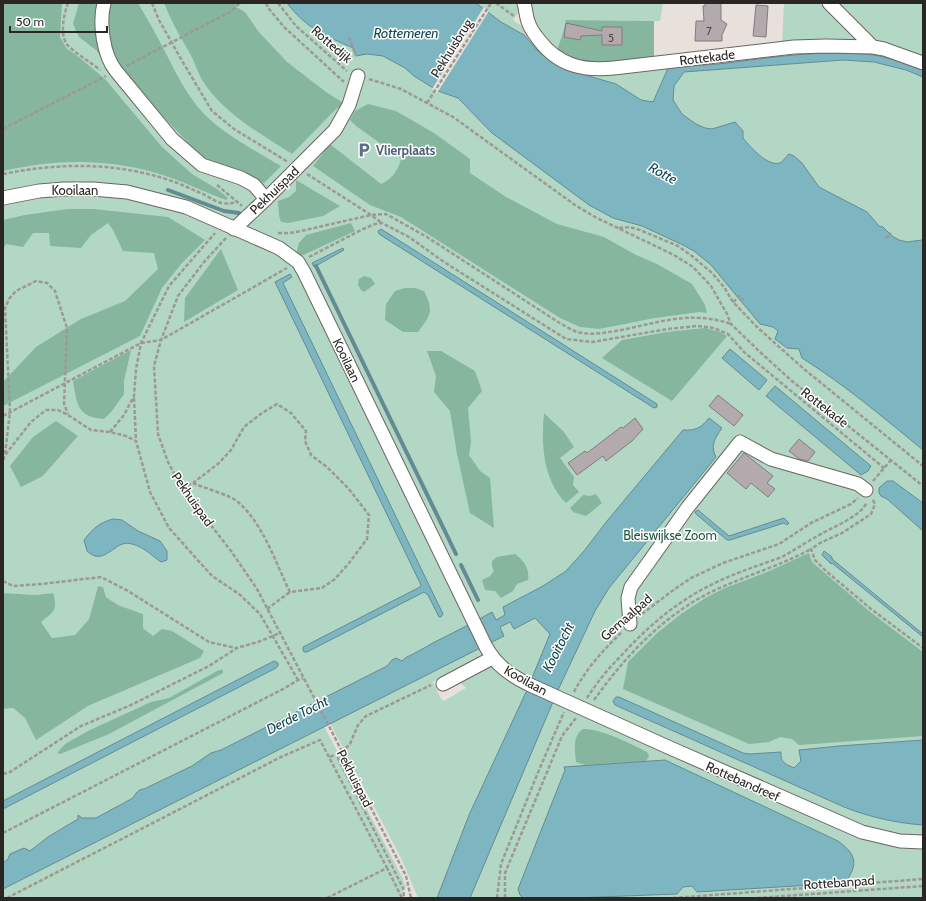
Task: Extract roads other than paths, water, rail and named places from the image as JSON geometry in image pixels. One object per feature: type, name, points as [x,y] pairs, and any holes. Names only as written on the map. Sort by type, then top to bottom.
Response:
[{"type":"street","points":[[104,3],[102,31],[105,48],[111,65],[172,139],[202,165],[241,178],[254,185],[266,199]]},
{"type":"street","name":"Rottekade","points":[[524,3],[529,24],[544,46],[553,55],[566,63],[598,70],[794,47],[826,46],[873,47],[884,49],[923,62]]},
{"type":"street","points":[[828,3],[873,47]]},
{"type":"street","name":"Pekhuispad","points":[[234,228],[298,168],[335,130],[349,105],[358,76]]},
{"type":"street","name":"Kooilaan","points":[[3,198],[39,191],[64,189],[93,189],[127,192],[186,207],[279,248],[298,262],[489,653],[512,676],[566,701]]},
{"type":"street","points":[[630,624],[628,598],[631,586],[688,507],[740,442],[771,459],[858,484],[866,490]]},
{"type":"street","points":[[443,684],[489,653]]},
{"type":"street","name":"Rottebandreef","points":[[566,701],[682,754],[862,832],[900,841],[923,842]]},
{"type":"water","points":[[287,3],[476,3],[501,22],[524,35],[538,51],[558,66],[616,84],[641,100],[653,102],[669,66],[712,65],[795,55],[853,53],[892,59],[923,70],[923,77],[906,70],[874,62],[843,60],[684,72],[674,86],[673,100],[682,114],[696,124],[705,128],[712,129],[735,122],[743,131],[743,138],[746,142],[770,162],[780,163],[789,154],[794,156],[802,163],[819,187],[867,212],[879,226],[883,227],[892,236],[899,240],[907,242],[923,239],[923,450],[849,391],[802,358],[799,349],[787,348],[775,339],[778,331],[773,327],[760,324],[711,265],[694,251],[642,226],[613,218],[589,205],[492,133],[458,98],[438,91],[414,76],[405,68],[383,56],[367,54],[356,56],[353,48],[325,35],[309,25],[294,12]]},
{"type":"water","points":[[381,229],[657,404],[657,407],[654,408],[379,234],[378,231]]},
{"type":"water","points":[[343,248],[344,250],[314,267],[312,263]]},
{"type":"water","points":[[290,274],[292,277],[283,283],[443,614],[439,617],[428,595],[424,592],[307,652],[304,652],[303,647],[420,587],[421,585],[275,282]]},
{"type":"water","points":[[730,349],[767,380],[759,390],[722,358]]},
{"type":"water","points":[[775,386],[871,466],[868,471],[861,475],[766,396]]},
{"type":"water","points":[[709,418],[722,428],[717,435],[713,446],[716,457],[609,588],[595,611],[558,690],[470,898],[437,898],[469,815],[527,690],[550,634],[535,618],[514,629],[510,622],[500,627],[504,636],[3,889],[3,863],[8,859],[10,854],[24,848],[30,851],[48,837],[78,819],[78,815],[82,818],[96,818],[133,798],[140,790],[192,766],[211,753],[221,750],[387,666],[396,658],[402,661],[434,642],[492,612],[496,620],[505,615],[503,607],[543,586],[566,571],[683,430],[698,428]]},
{"type":"water","points":[[887,481],[893,481],[923,503],[923,531],[887,499],[881,496],[879,493],[879,488]]},
{"type":"water","points":[[698,510],[729,536],[784,518],[789,523],[787,525],[784,523],[727,540],[696,514],[695,512]]},
{"type":"water","points":[[113,519],[122,520],[138,531],[160,541],[167,551],[167,560],[161,562],[140,547],[127,543],[118,546],[105,555],[92,555],[87,551],[84,540],[96,527],[103,522]]},
{"type":"water","points":[[824,551],[923,634],[923,637],[832,563],[831,564],[822,555]]},
{"type":"water","points":[[274,661],[278,663],[276,668],[3,809],[3,801]]},
{"type":"water","points":[[616,697],[619,697],[743,753],[781,752],[782,760],[794,768],[801,761],[799,750],[923,740],[923,825],[883,819],[844,807],[615,705],[613,701]]},
{"type":"water","points":[[665,760],[838,841],[850,852],[854,860],[852,872],[844,883],[697,892],[692,886],[683,887],[677,894],[573,898],[523,898],[520,895],[518,889],[565,770],[564,767]]},
{"type":"waterway","points":[[168,190],[224,211],[239,213]]},
{"type":"waterway","points":[[316,266],[456,554]]},
{"type":"waterway","points":[[461,565],[478,600]]},
{"type":"place","name":"Vlierplaats","points":[[364,150]]},
{"type":"water label","name":"Rottemeren","points":[[406,33]]},
{"type":"water label","name":"Rotte","points":[[663,173]]},
{"type":"water label","name":"Kooitocht","points":[[558,647]]},
{"type":"water label","name":"Derde Tocht","points":[[297,715]]},
{"type":"park label","name":"Bleiswijkse Zoom","points":[[670,535]]}]
